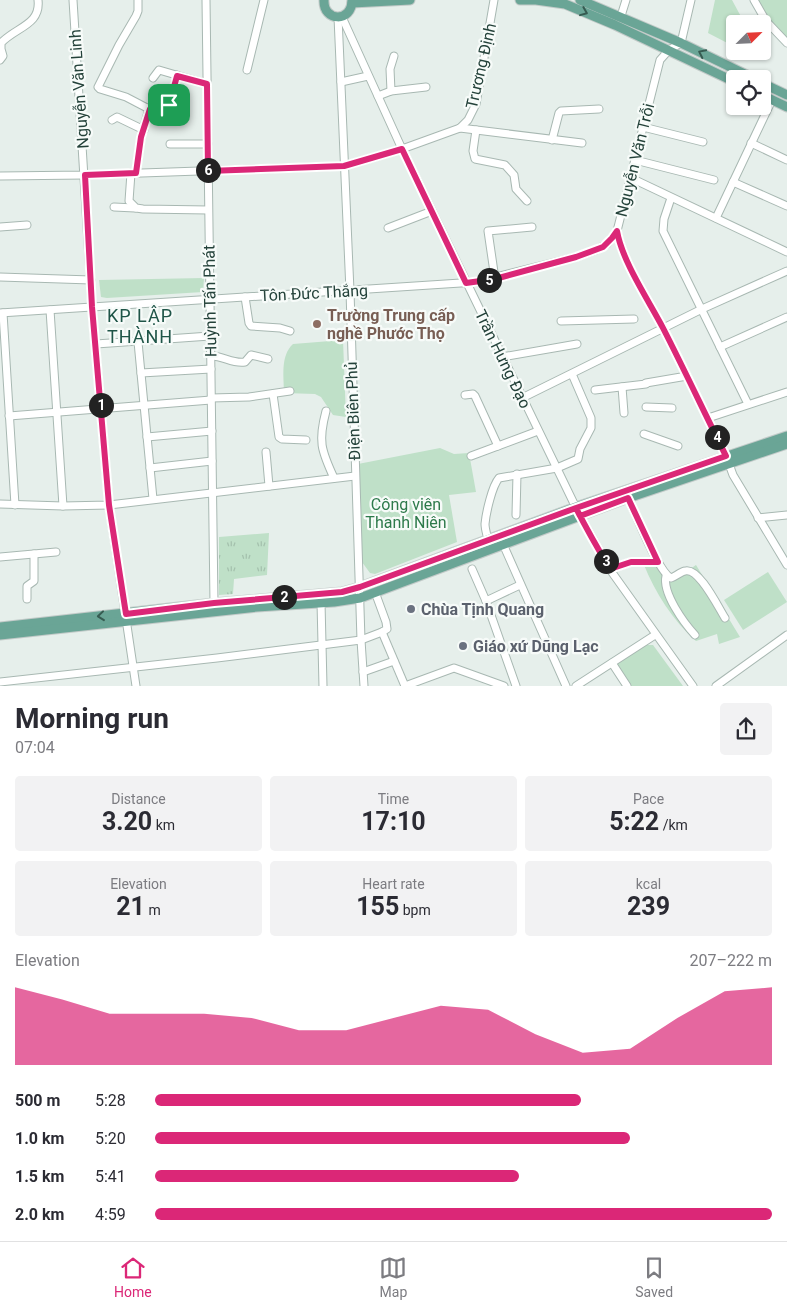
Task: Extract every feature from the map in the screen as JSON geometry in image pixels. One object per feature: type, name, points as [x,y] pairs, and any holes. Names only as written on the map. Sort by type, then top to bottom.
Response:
[{"type":"main road","points":[[324,0],[326,10],[331,15],[340,17],[350,11],[352,1],[410,0]]},
{"type":"main road","points":[[520,0],[564,4],[615,25],[726,78]]},
{"type":"main road","points":[[580,0],[621,16],[736,70]]},
{"type":"main road","points":[[771,86],[786,91]]},
{"type":"main road","points":[[772,100],[787,107]]},
{"type":"main road","points":[[0,635],[126,618],[214,603],[342,592],[488,540],[628,498],[787,436]]},
{"type":"main road","points":[[0,627],[360,598],[503,544],[578,512],[727,460],[787,444]]},
{"type":"street","points":[[1,59],[1,43],[13,32],[35,18],[39,9],[38,0]]},
{"type":"street","name":"Nguyễn Văn Linh","points":[[73,0],[92,307],[109,505],[136,686]]},
{"type":"street","points":[[138,0],[136,16],[98,86],[100,89],[126,97],[150,109],[161,109],[168,107],[177,76]]},
{"type":"street","name":"Huỳnh Tấn Phát","points":[[206,0],[214,603]]},
{"type":"street","points":[[247,70],[264,0]]},
{"type":"street","name":"Trương Định","points":[[460,128],[468,120],[476,104],[493,15],[494,0]]},
{"type":"street","points":[[621,16],[626,0]]},
{"type":"street","points":[[669,50],[681,43],[691,0]]},
{"type":"street","points":[[754,0],[766,21],[787,43]]},
{"type":"street","name":"Trần Hưng Đạo","points":[[340,17],[466,283],[578,512],[610,569],[693,686]]},
{"type":"street","name":"Điện Biên Phủ","points":[[340,17],[364,686]]},
{"type":"street","name":"Nguyễn Văn Trỗi","points":[[669,50],[660,60],[617,231],[618,241],[708,418],[727,460],[758,518],[787,565]]},
{"type":"street","points":[[391,91],[390,69],[394,56]]},
{"type":"street","points":[[153,78],[159,70],[207,84]]},
{"type":"street","points":[[342,82],[368,76]]},
{"type":"street","points":[[378,96],[391,91],[426,87]]},
{"type":"street","points":[[716,218],[772,100]]},
{"type":"street","points":[[136,208],[129,200],[139,147],[150,109]]},
{"type":"street","points":[[552,140],[558,114],[561,111],[599,109]]},
{"type":"street","points":[[112,120],[117,117],[144,130]]},
{"type":"street","points":[[643,127],[703,142]]},
{"type":"street","points":[[0,176],[344,166],[402,149],[460,128],[582,143]]},
{"type":"street","points":[[476,130],[473,151],[475,159],[505,165],[514,175],[516,189],[527,201]]},
{"type":"street","points":[[751,143],[787,160]]},
{"type":"street","points":[[170,144],[208,144]]},
{"type":"street","points":[[635,160],[714,180]]},
{"type":"street","points":[[631,178],[787,252]]},
{"type":"street","points":[[733,182],[787,206]]},
{"type":"street","points":[[671,198],[664,219],[663,231],[748,404]]},
{"type":"street","points":[[114,208],[208,210]]},
{"type":"street","points":[[388,228],[432,211]]},
{"type":"street","points":[[0,227],[26,225]]},
{"type":"street","points":[[495,279],[488,231],[532,227]]},
{"type":"street","name":"Tôn Đức Thắng","points":[[1,313],[350,292],[466,283],[495,279],[576,257],[607,244],[617,231]]},
{"type":"street","points":[[522,398],[702,309],[787,271]]},
{"type":"street","points":[[0,277],[91,280]]},
{"type":"street","points":[[246,297],[251,326],[280,328],[290,331]]},
{"type":"street","points":[[50,310],[63,506]]},
{"type":"street","points":[[1,313],[15,505]]},
{"type":"street","points":[[720,347],[787,317]]},
{"type":"street","points":[[561,321],[634,318]]},
{"type":"street","points":[[96,344],[210,336]]},
{"type":"street","points":[[138,342],[152,499]]},
{"type":"street","points":[[502,356],[577,344]]},
{"type":"street","points":[[211,356],[222,357],[234,362],[244,362],[250,355],[268,359]]},
{"type":"street","points":[[141,373],[211,368]]},
{"type":"street","points":[[488,540],[485,525],[494,485],[499,478],[556,468],[578,459],[580,449],[591,428],[590,414],[572,374]]},
{"type":"street","points":[[595,390],[646,384],[687,376]]},
{"type":"street","points":[[622,387],[624,413]]},
{"type":"street","points":[[9,416],[249,397],[290,391]]},
{"type":"street","points":[[708,418],[787,392]]},
{"type":"street","points":[[273,394],[279,437],[282,439],[306,440]]},
{"type":"street","points":[[465,395],[473,394],[475,396],[498,446]]},
{"type":"street","points":[[646,407],[672,408]]},
{"type":"street","points":[[326,411],[320,438],[324,457],[334,478]]},
{"type":"street","points":[[147,437],[212,431]]},
{"type":"street","points":[[472,456],[538,431]]},
{"type":"street","points":[[644,434],[678,446]]},
{"type":"street","points":[[266,452],[269,486]]},
{"type":"street","points":[[150,468],[212,461]]},
{"type":"street","points":[[516,515],[517,474]]},
{"type":"street","points":[[0,504],[109,505],[355,476]]},
{"type":"street","points":[[628,498],[666,576],[666,585],[677,610],[683,621],[695,635]]},
{"type":"street","points":[[758,518],[787,515]]},
{"type":"street","points":[[503,544],[566,686]]},
{"type":"street","points":[[0,557],[56,552]]},
{"type":"street","points":[[27,599],[27,586],[34,581],[34,554]]},
{"type":"street","points":[[610,569],[631,562],[658,562]]},
{"type":"street","points":[[472,569],[486,601],[516,686]]},
{"type":"street","points":[[666,576],[671,578],[684,571],[694,573],[701,579],[725,618]]},
{"type":"street","points":[[486,601],[520,585]]},
{"type":"street","points":[[0,682],[361,640],[387,629],[375,592]]},
{"type":"street","points":[[321,602],[323,686]]},
{"type":"street","points":[[382,632],[405,686],[454,668],[504,686]]},
{"type":"street","points":[[576,686],[655,635]]},
{"type":"street","points":[[716,686],[787,635]]},
{"type":"street","points":[[363,672],[394,662]]},
{"type":"street","points":[[612,663],[627,686]]},
{"type":"green space","points":[[715,0],[732,0],[740,15],[726,15],[726,42],[708,33]]},
{"type":"green space","points":[[758,0],[787,0],[787,39],[771,21],[771,15],[766,15]]},
{"type":"green space","points":[[204,278],[203,292],[107,298],[101,297],[99,280]]},
{"type":"green space","points":[[343,340],[346,417],[333,415],[321,397],[315,394],[284,393],[284,361],[286,354],[293,344]]},
{"type":"green space","name":"Công viên Thanh Niên","points":[[440,448],[454,454],[469,453],[476,492],[449,495],[457,542],[375,574],[370,573],[362,562],[358,464]]},
{"type":"green space","points":[[269,533],[267,575],[234,579],[233,594],[219,595],[219,537]]},
{"type":"green space","points":[[658,564],[667,584],[696,565],[740,637],[719,644],[717,634],[696,641],[666,606],[644,565]]},
{"type":"green space","points":[[768,572],[787,602],[743,630],[724,600]]},
{"type":"green space","points":[[645,645],[653,645],[683,686],[631,686],[617,664]]},
{"type":"place","name":"Trường Trung cấp nghề Phước Thọ","points":[[317,324]]},
{"type":"place","name":"Chùa Tịnh Quang","points":[[411,609]]},
{"type":"place","name":"Giáo xứ Dũng Lạc","points":[[463,646]]},
{"type":"district","name":"KP LẬP THÀNH","points":[[140,325]]},
{"type":"route","points":[[169,105],[165,109],[150,109],[141,137],[136,173],[85,175],[92,307],[109,505],[126,614],[214,603],[342,592],[576,508],[580,516],[610,569],[631,562],[658,562],[628,498],[580,516],[576,508],[726,456],[626,258],[618,241],[617,231],[603,247],[576,257],[495,279],[466,283],[402,149],[344,166],[208,171],[207,84],[177,76],[169,105]]}]
